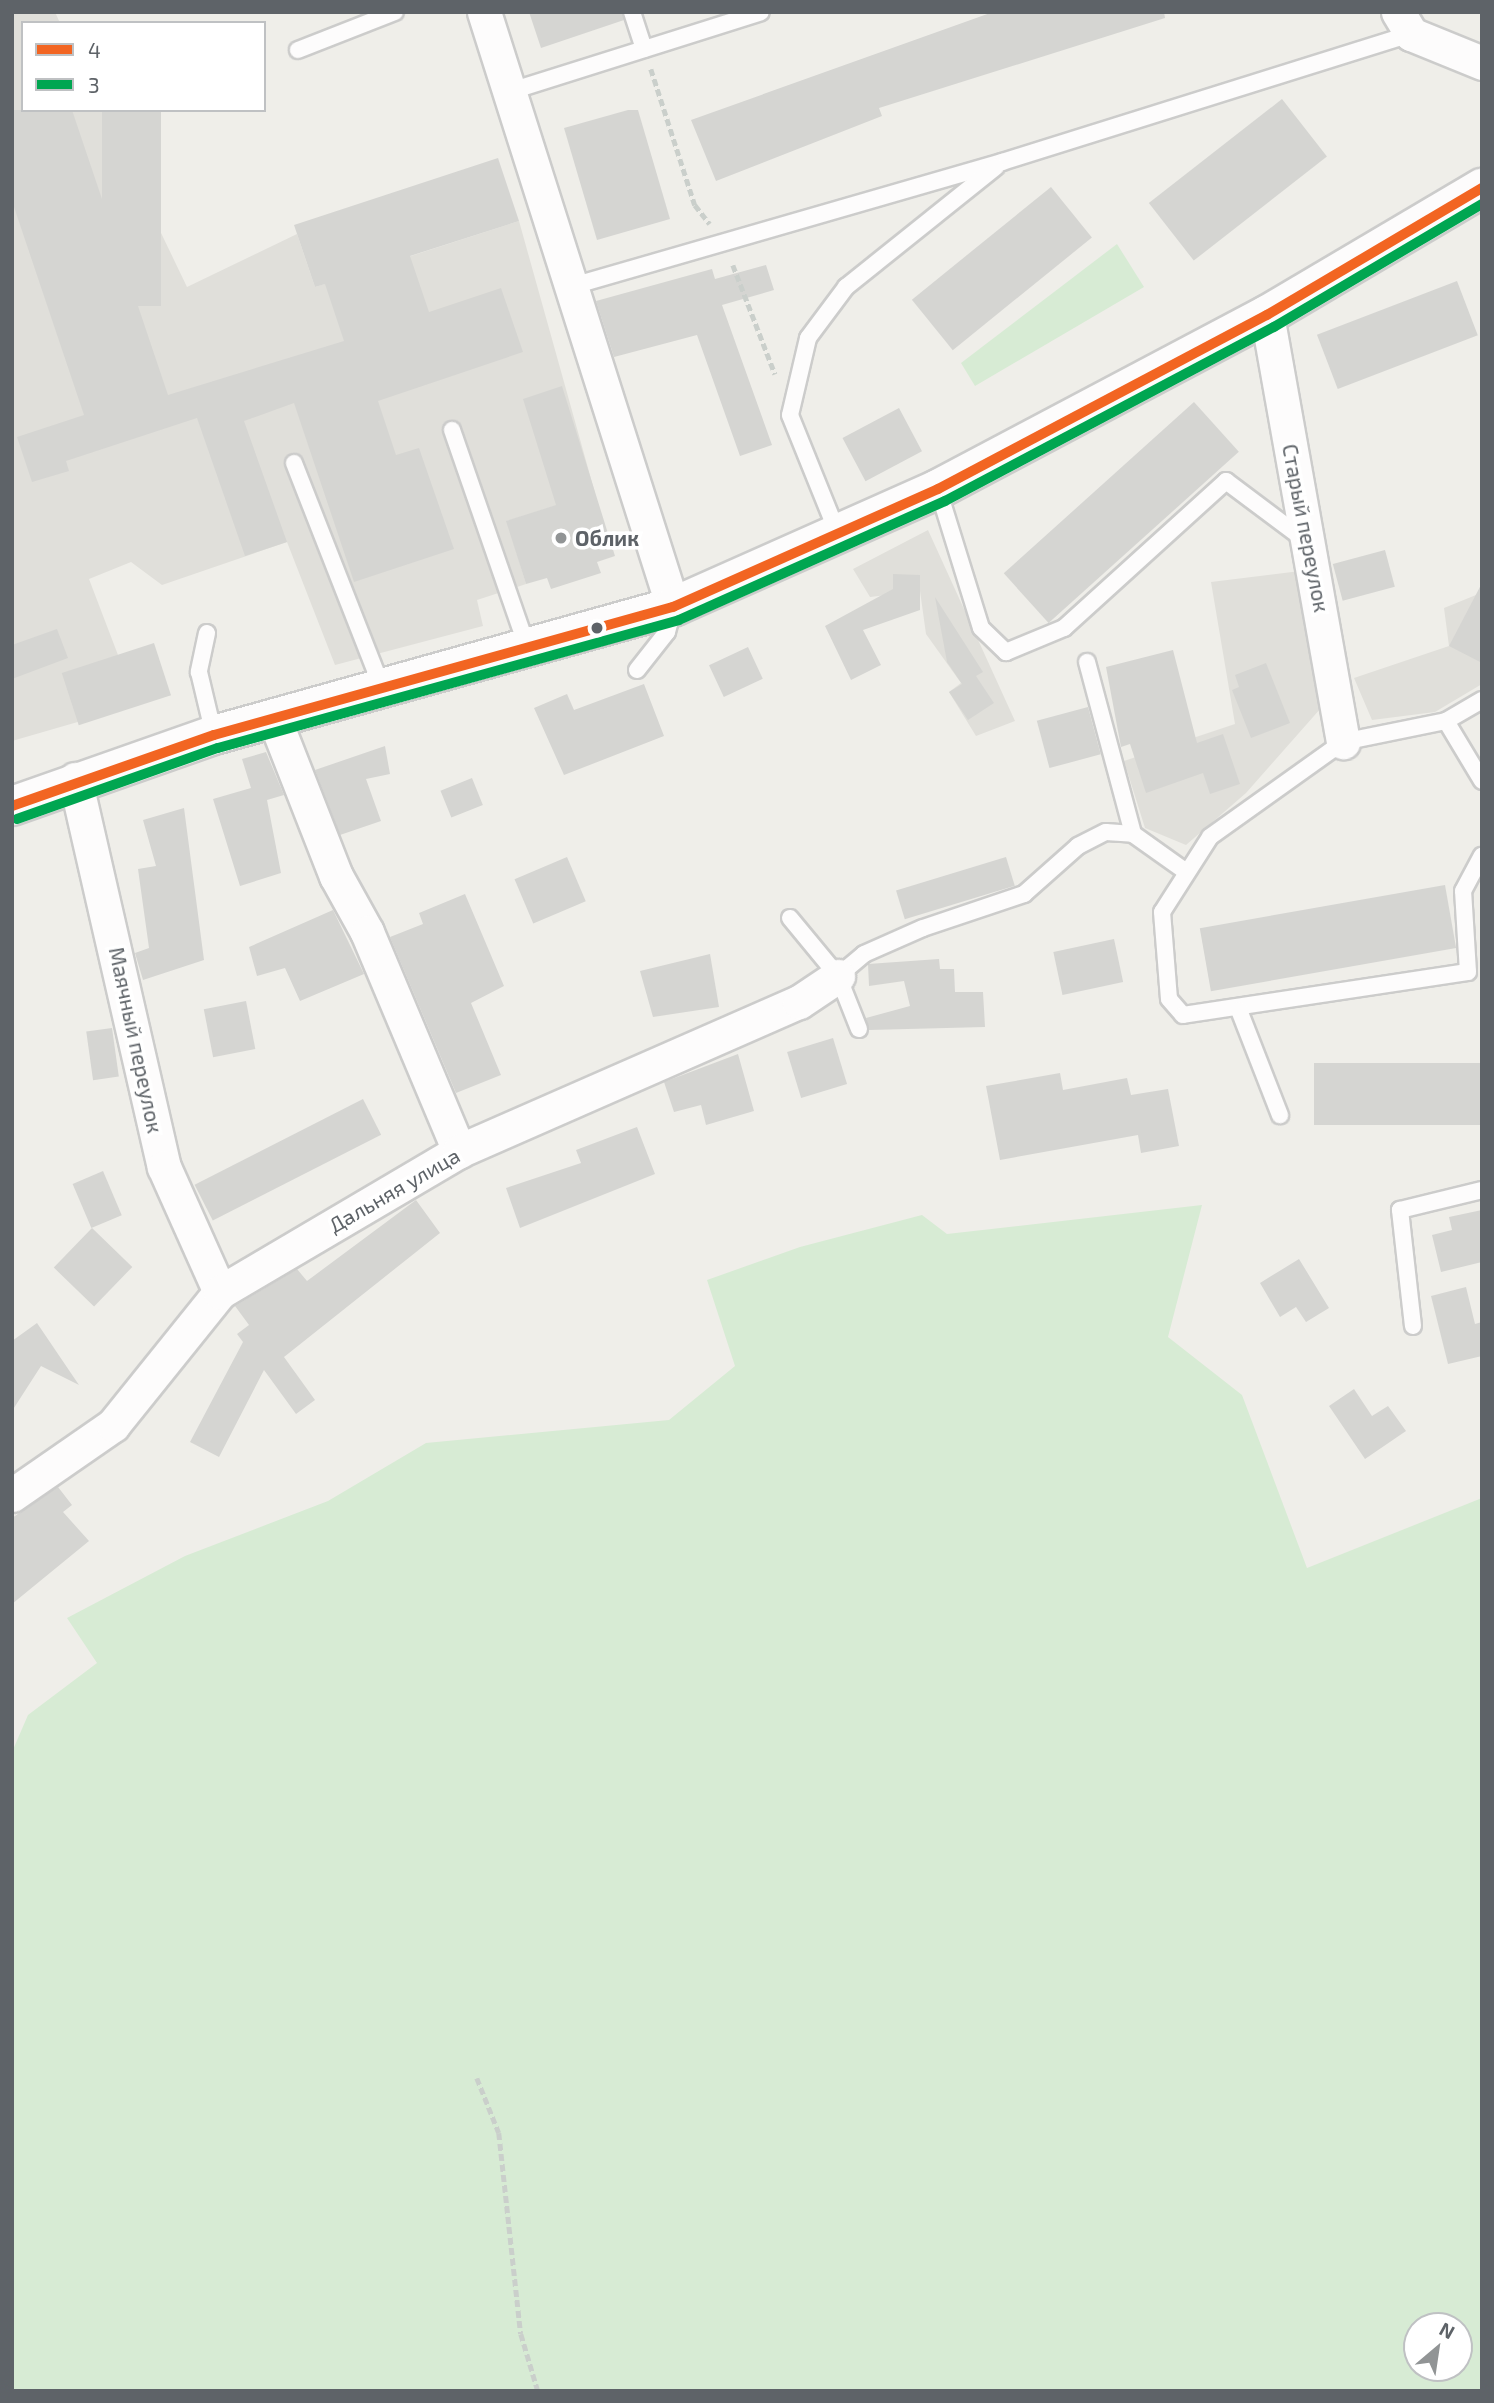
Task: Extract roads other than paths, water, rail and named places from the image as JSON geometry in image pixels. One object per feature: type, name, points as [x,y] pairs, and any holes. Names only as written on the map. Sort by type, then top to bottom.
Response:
[{"type":"street","points":[[484,12],[567,288],[673,607]]},
{"type":"street","points":[[1404,23],[1482,63]]},
{"type":"street","points":[[12,806],[75,779],[214,735],[673,607],[938,489],[1267,314],[1482,188]]},
{"type":"street","name":"Старый переулок","points":[[1267,314],[1343,742]]},
{"type":"street","points":[[274,718],[336,876],[367,932],[459,1152]]},
{"type":"street","name":"Маячный переулок","points":[[75,779],[164,1167],[220,1292]]},
{"type":"street","name":"Дальняя улица","points":[[12,1495],[113,1424],[220,1292],[459,1152],[799,1002],[838,975]]},
{"type":"lane","points":[[298,50],[395,12]]},
{"type":"lane","points":[[632,12],[644,49]]},
{"type":"lane","points":[[508,92],[761,12]]},
{"type":"lane","points":[[567,288],[1002,162],[1404,23]]},
{"type":"lane","points":[[838,534],[790,415],[808,338],[846,288],[1002,162]]},
{"type":"lane","points":[[452,430],[527,647]]},
{"type":"lane","points":[[294,463],[382,687]]},
{"type":"lane","points":[[938,489],[981,628],[1006,652],[1064,628],[1226,481],[1308,542]]},
{"type":"lane","points":[[637,670],[667,632],[673,607]]},
{"type":"lane","points":[[208,633],[200,672],[214,735]]},
{"type":"lane","points":[[1087,662],[1133,834]]},
{"type":"lane","points":[[1482,700],[1446,721],[1343,742],[1210,837],[1185,871],[1162,912],[1169,999],[1183,1015],[1238,1010],[1475,971],[1463,891],[1482,856]]},
{"type":"lane","points":[[1446,721],[1482,781]]},
{"type":"lane","points":[[838,975],[864,954],[912,933],[1024,894],[1087,841],[1106,832],[1133,834],[1185,871]]},
{"type":"lane","points":[[790,918],[838,975],[859,1028]]},
{"type":"lane","points":[[1238,1010],[1280,1115]]},
{"type":"lane","points":[[1413,1326],[1400,1210],[1482,1190]]},
{"type":"place","name":"Облик","points":[[561,538]]}]
